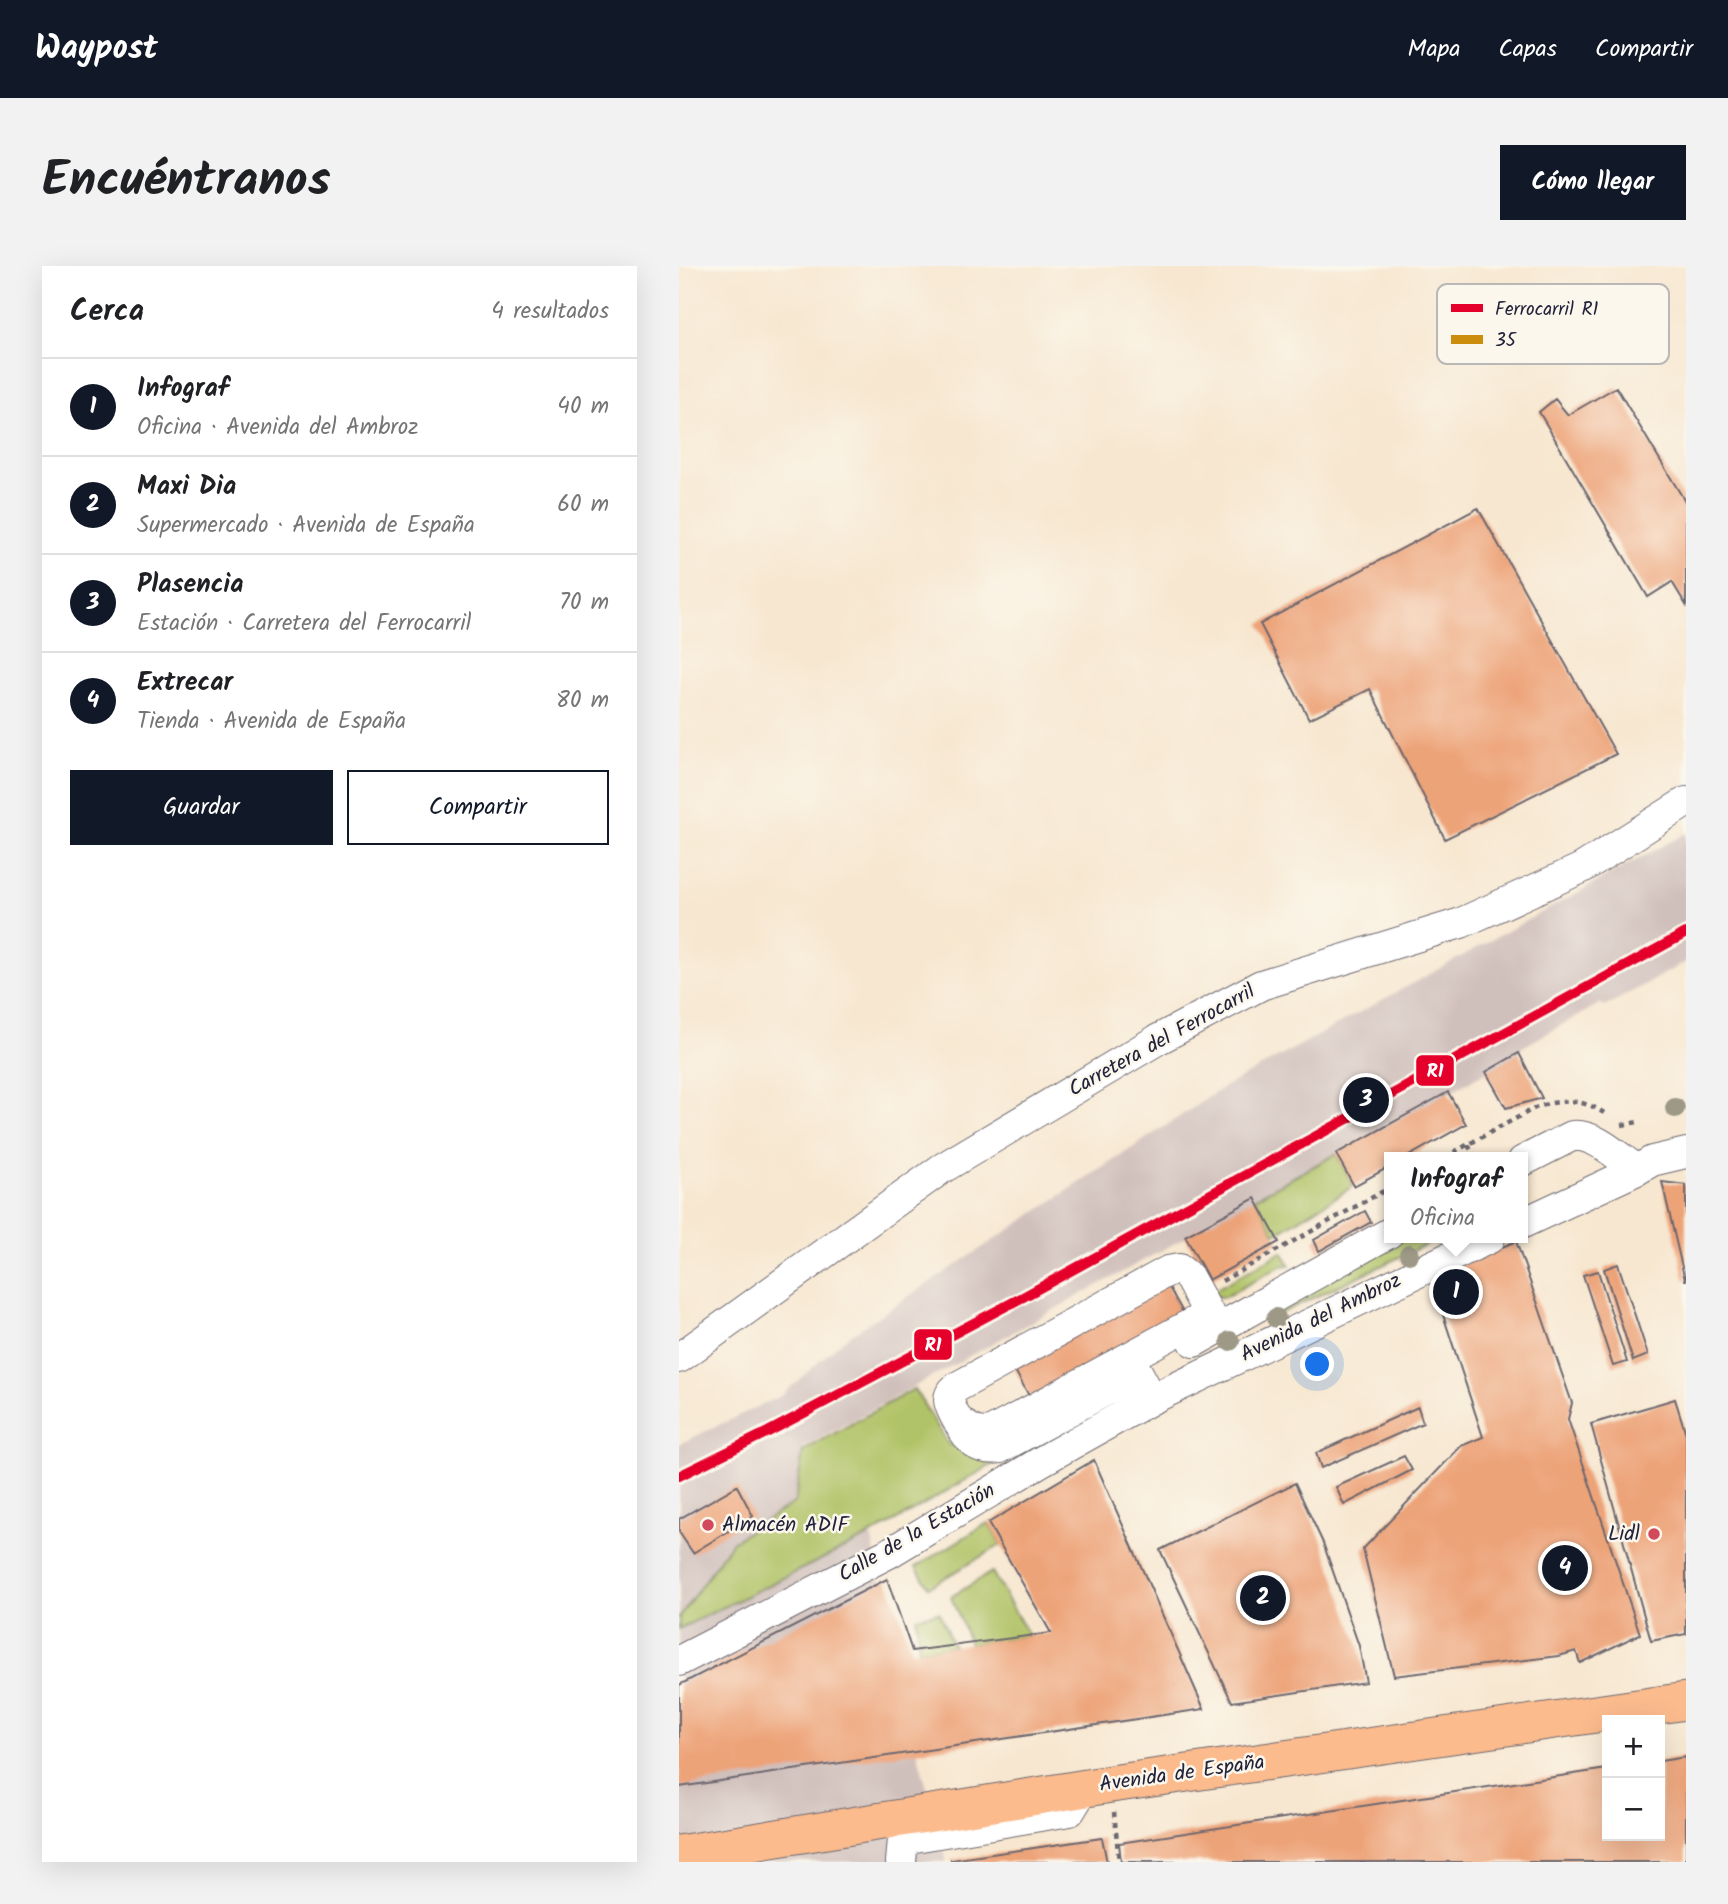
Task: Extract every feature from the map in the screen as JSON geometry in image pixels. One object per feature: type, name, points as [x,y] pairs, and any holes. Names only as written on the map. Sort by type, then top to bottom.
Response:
[{"type":"main road","name":"Avenida de España","points":[[699,1855],[903,1840],[1098,1786],[1686,1701]]},
{"type":"street","name":"Carretera del Ferrocarril","points":[[679,1358],[941,1170],[1157,1040],[1261,985],[1461,923],[1582,868],[1686,802]]},
{"type":"street","points":[[1528,1158],[1579,1135],[1593,1140],[1637,1170]]},
{"type":"street","points":[[1528,1221],[1651,1161],[1686,1153]]},
{"type":"street","points":[[1210,1300],[1184,1272],[1179,1269],[1168,1271],[957,1387],[952,1391],[949,1400],[957,1419],[974,1444],[982,1448],[1000,1448],[1145,1386],[1310,1277],[1384,1236]]},
{"type":"street","name":"Avenida del Ambroz","points":[[1145,1386],[1478,1243]]},
{"type":"street","points":[[957,1419],[978,1433],[991,1432],[1210,1300],[1264,1284],[1310,1277]]},
{"type":"street","name":"Calle de la Estación","points":[[679,1661],[888,1553],[1039,1462],[1145,1386]]},
{"type":"path","points":[[1468,1145],[1472,1152]]},
{"type":"path","points":[[1210,1300],[1384,1191]]},
{"type":"path","points":[[1098,1786],[1119,1862]]},
{"type":"shaded area","points":[[1686,833],[1686,962],[1604,1007],[1601,1003],[1521,1048],[1519,1053],[1486,1072],[804,1447],[795,1502],[838,1475],[871,1535],[917,1751],[947,1862],[679,1862],[679,1444],[782,1395],[843,1340],[1224,1087]]},
{"type":"green space","points":[[1336,1154],[1354,1186],[1275,1234],[1255,1198]]},
{"type":"green space","points":[[1391,1243],[1429,1243],[1266,1320],[1260,1315]]},
{"type":"green space","points":[[1282,1252],[1290,1265],[1281,1266],[1225,1297],[1211,1292]]},
{"type":"green space","points":[[914,1389],[949,1445],[997,1457],[993,1464],[871,1535],[679,1629],[679,1617],[732,1542],[795,1502],[803,1451]]},
{"type":"green space","points":[[988,1523],[1001,1545],[929,1587],[916,1567]]},
{"type":"green space","points":[[992,1572],[1029,1636],[970,1644],[951,1597]]},
{"type":"green space","points":[[939,1612],[953,1646],[919,1650],[916,1617]]},
{"type":"building","points":[[1616,387],[1686,503],[1686,605],[1672,582],[1648,597],[1539,412],[1555,399],[1568,415]]},
{"type":"building","points":[[1478,508],[1616,754],[1445,839],[1370,689],[1309,719],[1260,624]]},
{"type":"building","points":[[1519,1053],[1542,1098],[1506,1108],[1486,1072]]},
{"type":"building","points":[[1448,1092],[1466,1124],[1416,1152],[1384,1152],[1384,1170],[1354,1186],[1336,1154]]},
{"type":"building","points":[[1662,1182],[1686,1185],[1686,1280],[1685,1280]]},
{"type":"building","points":[[1255,1198],[1279,1242],[1209,1280],[1185,1236]]},
{"type":"building","points":[[1365,1211],[1371,1222],[1319,1251],[1314,1240]]},
{"type":"building","points":[[1517,1243],[1572,1403],[1568,1419],[1640,1634],[1580,1663],[1576,1651],[1559,1656],[1394,1676],[1363,1549],[1461,1446],[1483,1437],[1431,1278]]},
{"type":"building","points":[[1618,1264],[1648,1355],[1633,1361],[1604,1269]]},
{"type":"building","points":[[1598,1271],[1627,1362],[1613,1366],[1583,1275]]},
{"type":"building","points":[[1166,1282],[1185,1316],[1032,1401],[1013,1367]]},
{"type":"building","name":"Lidl","points":[[1675,1399],[1686,1434],[1686,1634],[1651,1641],[1591,1424]]},
{"type":"building","points":[[1418,1407],[1423,1423],[1321,1468],[1316,1453]]},
{"type":"building","points":[[1404,1456],[1412,1470],[1344,1505],[1336,1487]]},
{"type":"building","points":[[1094,1460],[1204,1709],[679,1787],[679,1685],[887,1579],[912,1651],[1051,1633],[988,1523]]},
{"type":"building","points":[[1295,1483],[1323,1543],[1359,1646],[1366,1682],[1232,1702],[1160,1550]]},
{"type":"building","name":"Almacén ADIF","points":[[737,1486],[753,1516],[693,1553],[679,1532],[679,1519]]},
{"type":"building","points":[[1686,1757],[1686,1862],[1121,1862],[1119,1843],[1602,1770],[1602,1841],[1665,1841],[1665,1760]]},
{"type":"building","points":[[1102,1838],[1107,1862],[951,1862],[951,1860]]},
{"type":"rail line","name":"R1","points":[[679,1476],[1023,1297],[1686,933]]},
{"type":"place","name":"Plasencia","points":[[1366,1100]]},
{"type":"place","name":"Infograf","points":[[1456,1292]]},
{"type":"place","name":"Almacén ADIF","points":[[708,1525]]},
{"type":"place","name":"Lidl","points":[[1654,1534]]},
{"type":"place","name":"Extrecar","points":[[1565,1568]]},
{"type":"place","name":"Maxi Dia","points":[[1263,1598]]}]
